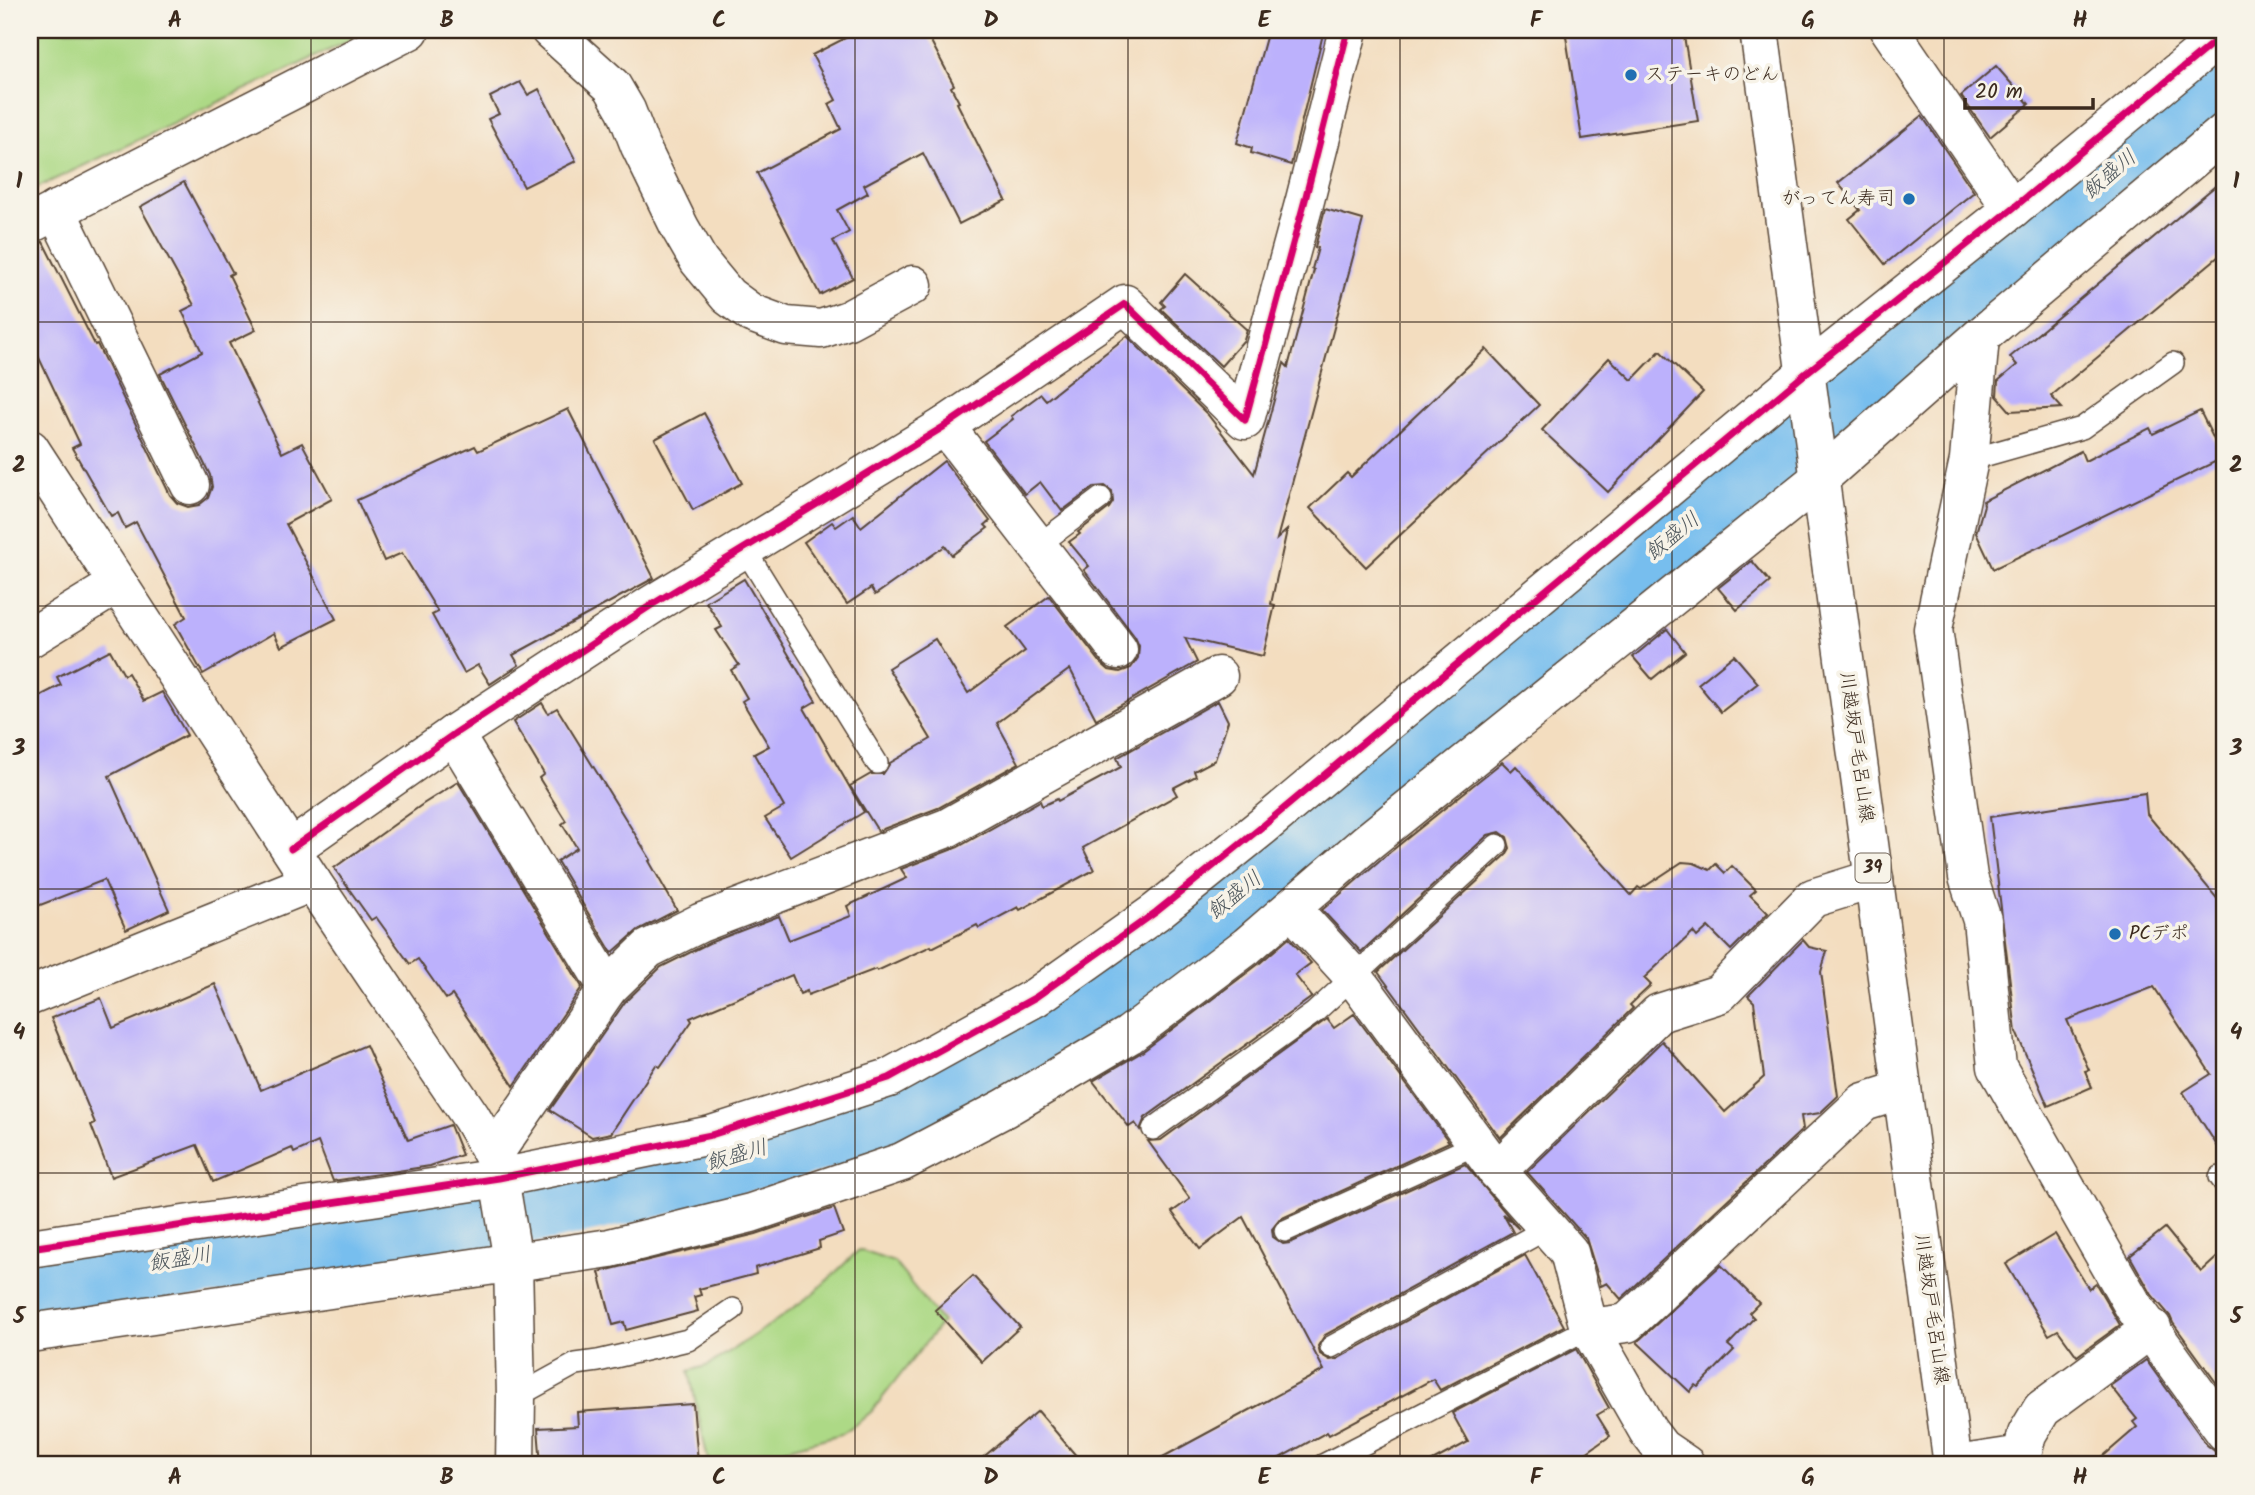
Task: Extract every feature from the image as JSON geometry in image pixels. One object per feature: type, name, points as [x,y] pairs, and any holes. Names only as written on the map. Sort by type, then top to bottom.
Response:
[{"type":"street","points":[[190,485],[43,217],[410,30]]},
{"type":"street","points":[[550,30],[612,86],[626,110],[640,146],[675,218],[699,261],[728,296],[751,313],[786,326],[821,328],[848,320],[913,285]]},
{"type":"street","points":[[291,849],[454,734],[653,604],[945,426],[1125,304],[1245,420],[1348,30]]},
{"type":"street","name":"川越坂戸毛呂山線","points":[[1759,30],[1954,1465]]},
{"type":"street","points":[[1890,30],[2012,209]]},
{"type":"street","points":[[30,1248],[496,1167],[711,1135],[889,1078],[1037,997],[1156,912],[1805,373],[2012,209],[2225,33]]},
{"type":"street","points":[[30,1332],[610,1248],[751,1213],[902,1162],[1005,1108],[1129,1035],[1247,946],[1365,844],[1820,478],[1980,337],[2225,132]]},
{"type":"street","points":[[1980,337],[1969,460],[1933,629],[1968,877],[1982,920],[1997,1067],[2134,1307],[2152,1328],[2225,1432]]},
{"type":"street","points":[[945,426],[1118,650]]},
{"type":"street","points":[[30,449],[312,882],[471,1117],[496,1167],[513,1261],[515,1465]]},
{"type":"street","points":[[30,638],[118,584]]},
{"type":"street","points":[[496,1167],[608,988],[648,949],[700,923],[947,828],[1218,676]]},
{"type":"street","points":[[454,734],[608,988]]},
{"type":"street","points":[[1487,1157],[1659,1013],[1719,994],[1813,898],[1874,879]]},
{"type":"street","points":[[30,996],[312,882]]},
{"type":"street","points":[[1292,909],[1353,976],[1487,1157],[1569,1252],[1590,1328],[1648,1431],[1661,1448],[1686,1465]]},
{"type":"street","points":[[1590,1328],[1627,1323],[1864,1102],[1902,1090]]},
{"type":"street","points":[[1954,1465],[2022,1455],[2027,1434],[2042,1409],[2152,1328]]},
{"type":"lane","points":[[1969,460],[2082,428],[2173,363]]},
{"type":"lane","points":[[1037,546],[1101,498]]},
{"type":"lane","points":[[744,548],[877,763]]},
{"type":"lane","points":[[1153,1129],[1314,1013],[1497,845]]},
{"type":"lane","points":[[1285,1231],[1487,1157]]},
{"type":"lane","points":[[1331,1347],[1548,1228]]},
{"type":"lane","points":[[516,1397],[576,1364],[688,1340],[733,1309]]},
{"type":"lane","points":[[1322,1465],[1590,1328]]},
{"type":"green space","points":[[30,30],[372,30],[30,191]]},
{"type":"green space","points":[[859,1250],[894,1262],[942,1322],[872,1411],[841,1434],[726,1465],[709,1465],[689,1371],[709,1365],[774,1322],[815,1292]]},
{"type":"building","points":[[861,30],[925,30],[954,85],[951,87],[959,102],[957,103],[1006,200],[959,224],[923,153],[864,185],[868,193],[837,210],[849,232],[833,241],[853,278],[820,295],[757,173],[841,129],[829,104],[836,100],[812,55]]},
{"type":"building","points":[[1268,30],[1324,30],[1291,165],[1251,153],[1252,148],[1237,143]]},
{"type":"building","name":"ステーキのどん","points":[[1565,30],[1683,30],[1698,121],[1582,139]]},
{"type":"building","points":[[1996,66],[2029,104],[1990,137],[1961,96]]},
{"type":"building","points":[[520,82],[528,95],[539,89],[576,161],[524,187],[488,119],[499,114],[490,97]]},
{"type":"building","name":"がってん寿司","points":[[1922,116],[1974,192],[1885,264],[1849,219],[1860,210],[1838,183]]},
{"type":"building","points":[[2225,178],[2225,251],[2051,396],[2062,408],[2010,411],[1997,396],[1998,381],[2017,365],[2010,357]]},
{"type":"building","points":[[184,182],[233,273],[229,275],[256,330],[229,343],[282,453],[302,443],[332,499],[286,524],[336,619],[281,647],[274,633],[203,674],[175,624],[186,617],[136,522],[125,528],[118,513],[111,516],[72,448],[80,444],[30,339],[30,246],[43,242],[95,345],[97,344],[170,495],[177,503],[188,507],[199,505],[208,498],[212,487],[210,475],[160,374],[202,352],[182,311],[194,305],[140,207]]},
{"type":"building","points":[[1325,209],[1363,220],[1277,539],[1287,530],[1271,604],[1275,605],[1263,656],[1185,638],[1197,662],[1096,719],[1070,669],[997,723],[1019,763],[938,808],[878,831],[850,786],[871,774],[883,774],[890,763],[931,739],[888,668],[935,639],[968,693],[1025,651],[1007,627],[1049,596],[1109,670],[1120,672],[1131,668],[1138,658],[1139,646],[1135,637],[1084,570],[1089,566],[1069,542],[1109,508],[1113,502],[1112,491],[1105,486],[1094,487],[1062,511],[1040,482],[1025,494],[984,441],[1013,419],[1011,416],[1041,394],[1046,400],[1127,336],[1208,415],[1254,474],[1284,363],[1288,367],[1314,270],[1312,269],[1318,248],[1315,247]]},
{"type":"building","points":[[1185,274],[1247,330],[1244,340],[1221,366],[1161,309],[1165,306],[1161,302]]},
{"type":"building","points":[[1486,349],[1539,405],[1366,567],[1310,508],[1347,473],[1351,477]]},
{"type":"building","points":[[1660,351],[1703,392],[1608,492],[1542,430],[1609,358],[1632,380]]},
{"type":"building","points":[[568,409],[654,578],[513,655],[519,665],[490,684],[478,665],[464,673],[432,615],[438,612],[402,553],[384,561],[357,500],[475,446],[478,451]]},
{"type":"building","points":[[2200,411],[2223,458],[1993,569],[1976,533],[1983,501],[2081,451],[2085,461],[2150,428],[2153,434]]},
{"type":"building","points":[[704,413],[742,483],[693,510],[655,439]]},
{"type":"building","points":[[944,461],[990,521],[985,525],[988,528],[952,555],[945,546],[875,595],[871,588],[847,604],[804,542],[832,522],[836,527],[853,515],[861,527]]},
{"type":"building","points":[[1752,561],[1770,582],[1737,610],[1718,588]]},
{"type":"building","points":[[744,579],[816,701],[804,708],[864,812],[791,857],[765,818],[784,807],[754,754],[769,746],[742,701],[747,698],[731,670],[739,665],[716,630],[722,627],[706,602]]},
{"type":"building","points":[[1667,629],[1685,652],[1652,679],[1633,657]]},
{"type":"building","points":[[110,650],[124,675],[128,673],[144,701],[162,692],[187,735],[109,776],[169,910],[126,930],[104,880],[30,909],[30,701],[61,685],[57,677]]},
{"type":"building","points":[[1734,655],[1758,683],[1721,712],[1698,684]]},
{"type":"building","points":[[1218,701],[1228,721],[1215,760],[1194,771],[1196,776],[1173,788],[1177,795],[1083,848],[1094,870],[1020,910],[1018,907],[979,928],[977,925],[877,971],[876,969],[808,995],[807,991],[800,994],[792,975],[690,1018],[692,1021],[660,1067],[656,1065],[611,1133],[592,1137],[550,1110],[625,1002],[661,967],[709,943],[779,916],[789,940],[851,916],[847,906],[907,878],[901,869],[958,847],[1040,801],[1042,806],[1057,799],[1058,801],[1121,767],[1117,758]]},
{"type":"building","points":[[542,703],[548,713],[557,708],[651,860],[649,861],[677,910],[638,930],[612,953],[557,861],[577,848],[562,824],[566,821],[539,778],[544,774],[513,722]]},
{"type":"building","points":[[1502,762],[1511,771],[1516,766],[1631,895],[1638,887],[1641,889],[1682,862],[1694,863],[1710,870],[1716,864],[1725,873],[1732,866],[1756,890],[1750,895],[1768,913],[1731,950],[1708,927],[1697,937],[1693,932],[1644,978],[1651,985],[1630,1005],[1633,1008],[1500,1138],[1378,972],[1506,855],[1510,848],[1507,837],[1500,832],[1488,835],[1361,952],[1322,910]]},
{"type":"building","points":[[458,782],[582,987],[514,1086],[452,995],[446,999],[418,959],[410,964],[376,917],[371,920],[334,868]]},
{"type":"building","name":"PCデポ","points":[[2145,793],[2147,814],[2225,908],[2225,1158],[2183,1092],[2211,1074],[2154,987],[2067,1020],[2089,1070],[2085,1071],[2092,1087],[2048,1106],[2016,1032],[1990,817]]},
{"type":"building","points":[[1289,938],[1311,963],[1295,975],[1312,997],[1145,1118],[1140,1130],[1135,1123],[1129,1127],[1093,1081],[1142,1052]]},
{"type":"building","points":[[1803,940],[1809,947],[1827,951],[1821,972],[1838,1096],[1820,1113],[1801,1116],[1803,1129],[1621,1299],[1607,1283],[1601,1286],[1586,1238],[1527,1172],[1662,1041],[1725,1112],[1764,1077],[1754,1002],[1748,996]]},
{"type":"building","points":[[215,984],[261,1090],[366,1045],[408,1140],[450,1125],[462,1155],[430,1166],[333,1181],[318,1142],[294,1153],[292,1148],[213,1182],[197,1145],[111,1177],[91,1125],[95,1123],[51,1018],[101,998],[113,1028]]},
{"type":"building","points":[[1354,1014],[1449,1142],[1280,1219],[1272,1229],[1273,1237],[1283,1244],[1290,1243],[1465,1164],[1519,1229],[1503,1214],[1513,1232],[1325,1335],[1318,1346],[1320,1354],[1330,1360],[1337,1359],[1525,1255],[1564,1326],[1440,1390],[1433,1379],[1267,1465],[1148,1465],[1324,1370],[1243,1217],[1200,1249],[1172,1212],[1190,1199],[1148,1141],[1161,1140],[1327,1019],[1334,1028]]},
{"type":"building","points":[[834,1208],[843,1233],[819,1241],[820,1248],[755,1268],[756,1274],[699,1289],[701,1295],[694,1297],[698,1311],[626,1330],[624,1322],[613,1325],[599,1272],[756,1234]]},
{"type":"building","points":[[2165,1228],[2201,1272],[2225,1250],[2225,1378],[2218,1385],[2152,1295],[2130,1256]]},
{"type":"building","points":[[2055,1234],[2089,1289],[2096,1284],[2120,1325],[2077,1356],[2058,1330],[2049,1335],[2006,1264]]},
{"type":"building","points":[[1721,1265],[1759,1303],[1749,1313],[1754,1318],[1728,1345],[1734,1350],[1690,1392],[1637,1342]]},
{"type":"building","points":[[973,1276],[1020,1327],[982,1362],[935,1310]]},
{"type":"building","points":[[1576,1349],[1609,1408],[1597,1415],[1610,1436],[1569,1465],[1425,1465],[1468,1442],[1452,1413]]},
{"type":"building","points":[[2146,1360],[2207,1445],[2225,1458],[2225,1465],[2093,1465],[2137,1427],[2133,1422],[2137,1419],[2110,1386]]},
{"type":"building","points":[[693,1404],[698,1462],[656,1465],[541,1465],[538,1428],[578,1426],[577,1412]]},
{"type":"building","points":[[1038,1411],[1084,1465],[974,1465]]},
{"type":"waterway","name":"飯盛川","points":[[30,1283],[349,1235],[547,1202],[641,1182],[832,1129],[1017,1048],[1076,1014],[1148,967],[1410,755],[1736,483],[1998,270],[2225,77]]},
{"type":"cycle path","points":[[291,849],[454,734],[653,604],[945,426],[1125,304],[1245,420],[1348,30]]},
{"type":"cycle path","points":[[30,1248],[499,1178],[711,1135],[889,1078],[1036,997],[1156,912],[1263,826],[1806,373],[2012,209],[2225,33]]},
{"type":"place","name":"ステーキのどん","points":[[1631,75]]},
{"type":"place","name":"がってん寿司","points":[[1909,199]]},
{"type":"place","name":"PCデポ","points":[[2115,934]]}]
